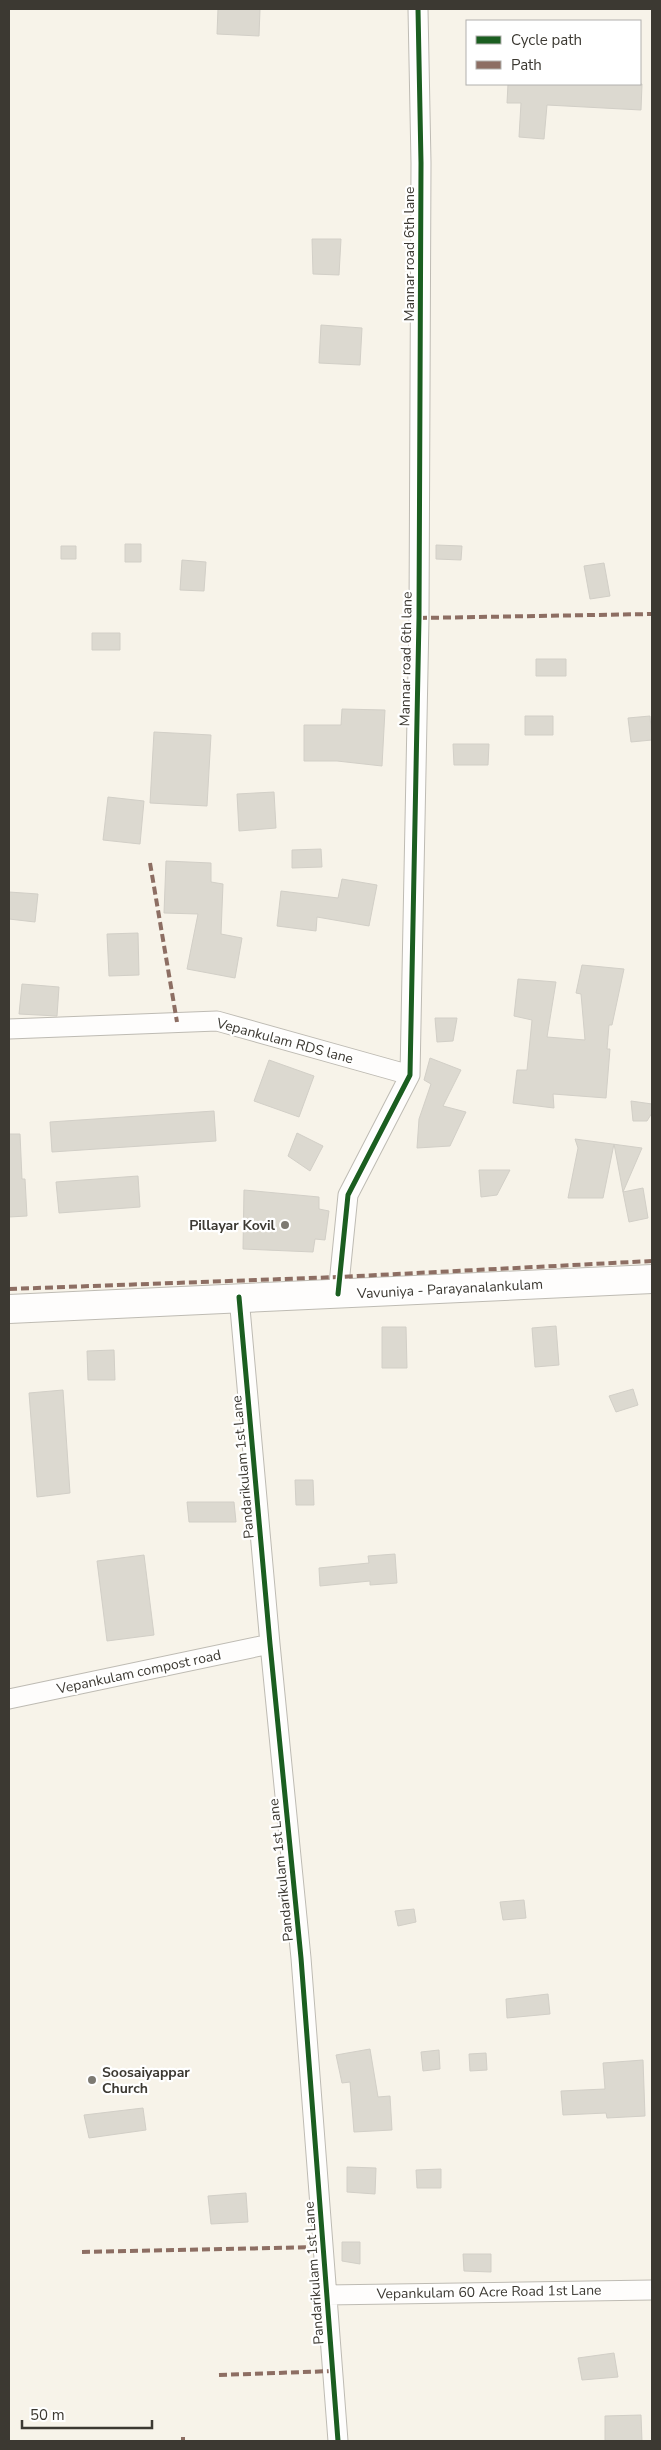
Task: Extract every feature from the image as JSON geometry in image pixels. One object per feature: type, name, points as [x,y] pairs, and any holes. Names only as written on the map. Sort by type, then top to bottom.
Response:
[{"type":"highway","name":"Vavuniya - Parayanalankulam","points":[[9,1310],[239,1297],[652,1279]]},
{"type":"street","name":"Mannar road 6th lane","points":[[338,1294],[348,1195],[410,1075],[419,618],[421,163],[418,9]]},
{"type":"street","name":"Vepankulam RDS lane","points":[[9,1029],[217,1021],[410,1075]]},
{"type":"street","name":"Pandarikulam 1st Lane","points":[[239,1297],[270,1644],[302,1958],[338,2441]]},
{"type":"street","name":"Vepankulam compost road","points":[[9,1699],[270,1644]]},
{"type":"street","name":"Vepankulam 60 Acre Road 1st Lane","points":[[326,2294],[652,2290]]},
{"type":"building","points":[[218,9],[260,9],[259,36],[217,34]]},
{"type":"building","points":[[642,84],[641,110],[547,105],[544,139],[519,137],[521,103],[507,103],[508,85]]},
{"type":"building","points":[[312,239],[341,239],[339,275],[313,274]]},
{"type":"building","points":[[321,325],[362,328],[360,365],[319,363]]},
{"type":"building","points":[[125,544],[141,544],[141,562],[125,562]]},
{"type":"building","points":[[436,545],[462,546],[461,560],[436,559]]},
{"type":"building","points":[[61,546],[76,546],[76,559],[61,559]]},
{"type":"building","points":[[182,560],[206,562],[204,591],[180,590]]},
{"type":"building","points":[[604,563],[610,596],[590,599],[584,566]]},
{"type":"building","points":[[92,633],[120,633],[120,650],[92,650]]},
{"type":"building","points":[[536,659],[566,659],[566,676],[536,676]]},
{"type":"building","points":[[342,709],[385,710],[382,766],[337,761],[304,761],[304,725],[341,725]]},
{"type":"building","points":[[525,716],[553,716],[553,735],[525,735]]},
{"type":"building","points":[[650,716],[652,740],[631,742],[628,718]]},
{"type":"building","points":[[154,732],[211,735],[207,806],[150,803]]},
{"type":"building","points":[[453,744],[489,744],[488,765],[454,765]]},
{"type":"building","points":[[274,792],[276,828],[239,831],[237,794]]},
{"type":"building","points":[[108,797],[144,801],[140,844],[103,840]]},
{"type":"building","points":[[321,849],[322,867],[292,868],[292,850]]},
{"type":"building","points":[[166,861],[211,863],[211,882],[223,884],[221,934],[242,938],[235,978],[187,969],[198,914],[164,913]]},
{"type":"building","points":[[342,879],[377,885],[369,926],[317,917],[316,931],[277,926],[281,891],[338,898]]},
{"type":"building","points":[[9,892],[38,894],[35,922],[9,919]]},
{"type":"building","points":[[138,933],[139,975],[109,976],[107,934]]},
{"type":"building","points":[[582,965],[624,969],[612,1025],[609,1025],[607,1049],[610,1049],[606,1098],[553,1094],[554,1108],[513,1103],[517,1070],[527,1070],[532,1020],[514,1016],[518,979],[556,982],[547,1037],[585,1040],[581,994],[576,993]]},
{"type":"building","points":[[22,984],[59,987],[57,1016],[19,1014]]},
{"type":"building","points":[[435,1018],[457,1018],[453,1041],[437,1042]]},
{"type":"building","points":[[430,1058],[461,1070],[443,1106],[466,1112],[450,1146],[417,1148],[419,1119],[431,1084],[424,1080]]},
{"type":"building","points":[[269,1060],[314,1076],[299,1117],[254,1101]]},
{"type":"building","points":[[631,1101],[652,1104],[652,1113],[647,1121],[633,1121]]},
{"type":"building","points":[[214,1111],[216,1141],[52,1152],[50,1122]]},
{"type":"building","points":[[297,1133],[323,1146],[310,1171],[288,1156]]},
{"type":"building","points":[[9,1134],[20,1134],[22,1179],[25,1179],[27,1216],[9,1217]]},
{"type":"building","points":[[575,1139],[614,1144],[603,1198],[568,1198],[578,1148]]},
{"type":"building","points":[[614,1144],[642,1148],[623,1192]]},
{"type":"building","points":[[479,1170],[510,1170],[497,1195],[481,1197]]},
{"type":"building","points":[[138,1176],[140,1207],[59,1213],[56,1182]]},
{"type":"building","points":[[643,1188],[648,1218],[629,1222],[623,1192]]},
{"type":"building","name":"Pillayar Kovil","points":[[244,1190],[319,1197],[319,1209],[329,1211],[325,1240],[315,1239],[313,1252],[243,1249]]},
{"type":"building","points":[[556,1326],[559,1365],[535,1367],[532,1328]]},
{"type":"building","points":[[382,1327],[406,1327],[407,1368],[382,1368]]},
{"type":"building","points":[[114,1350],[115,1380],[88,1380],[87,1351]]},
{"type":"building","points":[[633,1389],[638,1405],[616,1412],[609,1396]]},
{"type":"building","points":[[63,1390],[70,1493],[37,1497],[29,1393]]},
{"type":"building","points":[[295,1480],[313,1480],[314,1505],[296,1505]]},
{"type":"building","points":[[187,1502],[234,1502],[236,1522],[189,1522]]},
{"type":"building","points":[[395,1554],[397,1583],[370,1585],[370,1581],[320,1586],[319,1568],[369,1563],[368,1556]]},
{"type":"building","points":[[144,1555],[154,1635],[107,1641],[97,1561]]},
{"type":"building","points":[[524,1900],[526,1918],[503,1920],[500,1902]]},
{"type":"building","points":[[414,1909],[416,1922],[398,1926],[395,1911]]},
{"type":"building","points":[[548,1994],[550,2014],[507,2018],[506,1999]]},
{"type":"building","points":[[370,2049],[378,2097],[390,2096],[392,2130],[354,2132],[350,2082],[342,2083],[336,2055]]},
{"type":"building","points":[[439,2050],[440,2069],[423,2071],[421,2052]]},
{"type":"building","points":[[486,2053],[487,2070],[470,2071],[469,2054]]},
{"type":"building","points":[[643,2060],[645,2116],[607,2118],[606,2113],[563,2115],[561,2091],[605,2089],[603,2063]]},
{"type":"building","points":[[143,2108],[146,2130],[89,2138],[84,2115]]},
{"type":"building","points":[[347,2167],[376,2168],[375,2194],[347,2192]]},
{"type":"building","points":[[441,2169],[441,2188],[417,2188],[416,2170]]},
{"type":"building","points":[[246,2193],[248,2222],[211,2224],[208,2196]]},
{"type":"building","points":[[342,2242],[360,2242],[360,2264],[342,2261]]},
{"type":"building","points":[[463,2254],[491,2254],[491,2272],[464,2271]]},
{"type":"building","points":[[614,2353],[618,2377],[582,2380],[578,2358]]},
{"type":"building","points":[[641,2415],[642,2441],[605,2441],[605,2416]]},
{"type":"marked path","points":[[419,618],[652,614]]},
{"type":"marked path","points":[[150,863],[177,1022]]},
{"type":"marked path","points":[[9,1289],[339,1277],[652,1261]]},
{"type":"marked path","points":[[82,2252],[323,2247]]},
{"type":"marked path","points":[[219,2375],[333,2371]]},
{"type":"cycle path","points":[[338,1294],[348,1195],[410,1075],[419,618],[421,163],[418,9]]},
{"type":"cycle path","points":[[239,1297],[270,1644],[301,1958],[338,2441]]},
{"type":"place","name":"Pillayar Kovil","points":[[285,1225]]},
{"type":"place","name":"Soosaiyappar Church","points":[[92,2080]]}]
